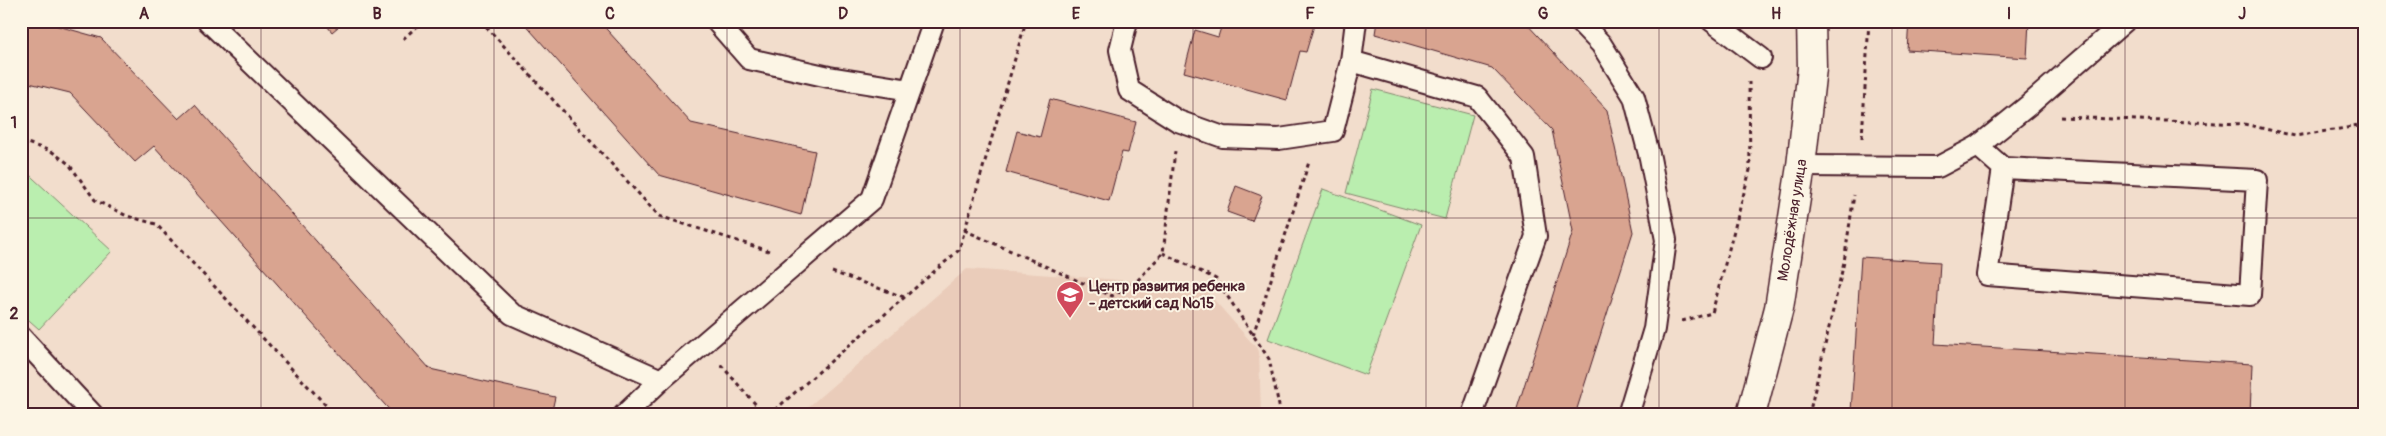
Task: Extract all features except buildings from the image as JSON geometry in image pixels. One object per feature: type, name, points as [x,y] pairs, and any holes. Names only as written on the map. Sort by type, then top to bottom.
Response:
[{"type":"street","name":"Молодёжная улица","points":[[1751,415],[1778,308],[1801,166],[1812,68],[1811,21]]},
{"type":"lane","points":[[208,21],[512,314],[661,380]]},
{"type":"lane","points":[[716,21],[749,58],[829,76],[910,90]]},
{"type":"lane","points":[[624,415],[702,344],[872,199],[934,21]]},
{"type":"lane","points":[[1127,21],[1120,50],[1130,90],[1178,121],[1223,138],[1279,139],[1333,131],[1351,61],[1356,21]]},
{"type":"lane","points":[[1579,21],[1601,44],[1634,97],[1650,158],[1666,240],[1654,329],[1628,415]]},
{"type":"lane","points":[[1712,21],[1754,54]]},
{"type":"lane","points":[[1801,166],[1938,167],[1978,146],[2029,105],[2125,21]]},
{"type":"lane","points":[[1351,61],[1477,97],[1524,157],[1536,236],[1472,415]]},
{"type":"lane","points":[[1978,146],[2003,168],[2257,180],[2250,294],[1986,275],[2003,168]]},
{"type":"lane","points":[[21,337],[93,415]]},
{"type":"path","points":[[403,38],[423,21]]},
{"type":"path","points":[[480,21],[659,216],[800,261],[904,297]]},
{"type":"path","points":[[702,344],[767,415],[959,250],[1026,21]]},
{"type":"path","points":[[1809,415],[1844,262],[1859,166],[1867,75],[1869,21]]},
{"type":"path","points":[[1654,329],[1712,313],[1750,170],[1754,54]]},
{"type":"path","points":[[2029,105],[2058,117],[2244,124],[2295,136],[2365,125]]},
{"type":"path","points":[[964,230],[1112,296],[1136,282],[1163,253],[1178,121]]},
{"type":"path","points":[[1253,335],[1318,133]]},
{"type":"path","points":[[21,141],[51,151],[69,164],[95,200],[127,216],[156,224],[336,415]]},
{"type":"path","points":[[1163,253],[1216,279],[1269,359],[1281,415]]},
{"type":"shaded area","name":"Центр развития ребенка - детский сад №15","points":[[967,269],[1202,286],[1259,351],[1261,415],[799,415]]},
{"type":"green space","points":[[1373,89],[1473,115],[1445,219],[1346,193]]},
{"type":"green space","points":[[21,167],[112,251],[39,329],[21,313]]},
{"type":"green space","points":[[1323,189],[1421,225],[1366,375],[1268,339]]},
{"type":"place","name":"Центр развития ребенка - детский сад №15","points":[[1070,319]]}]
